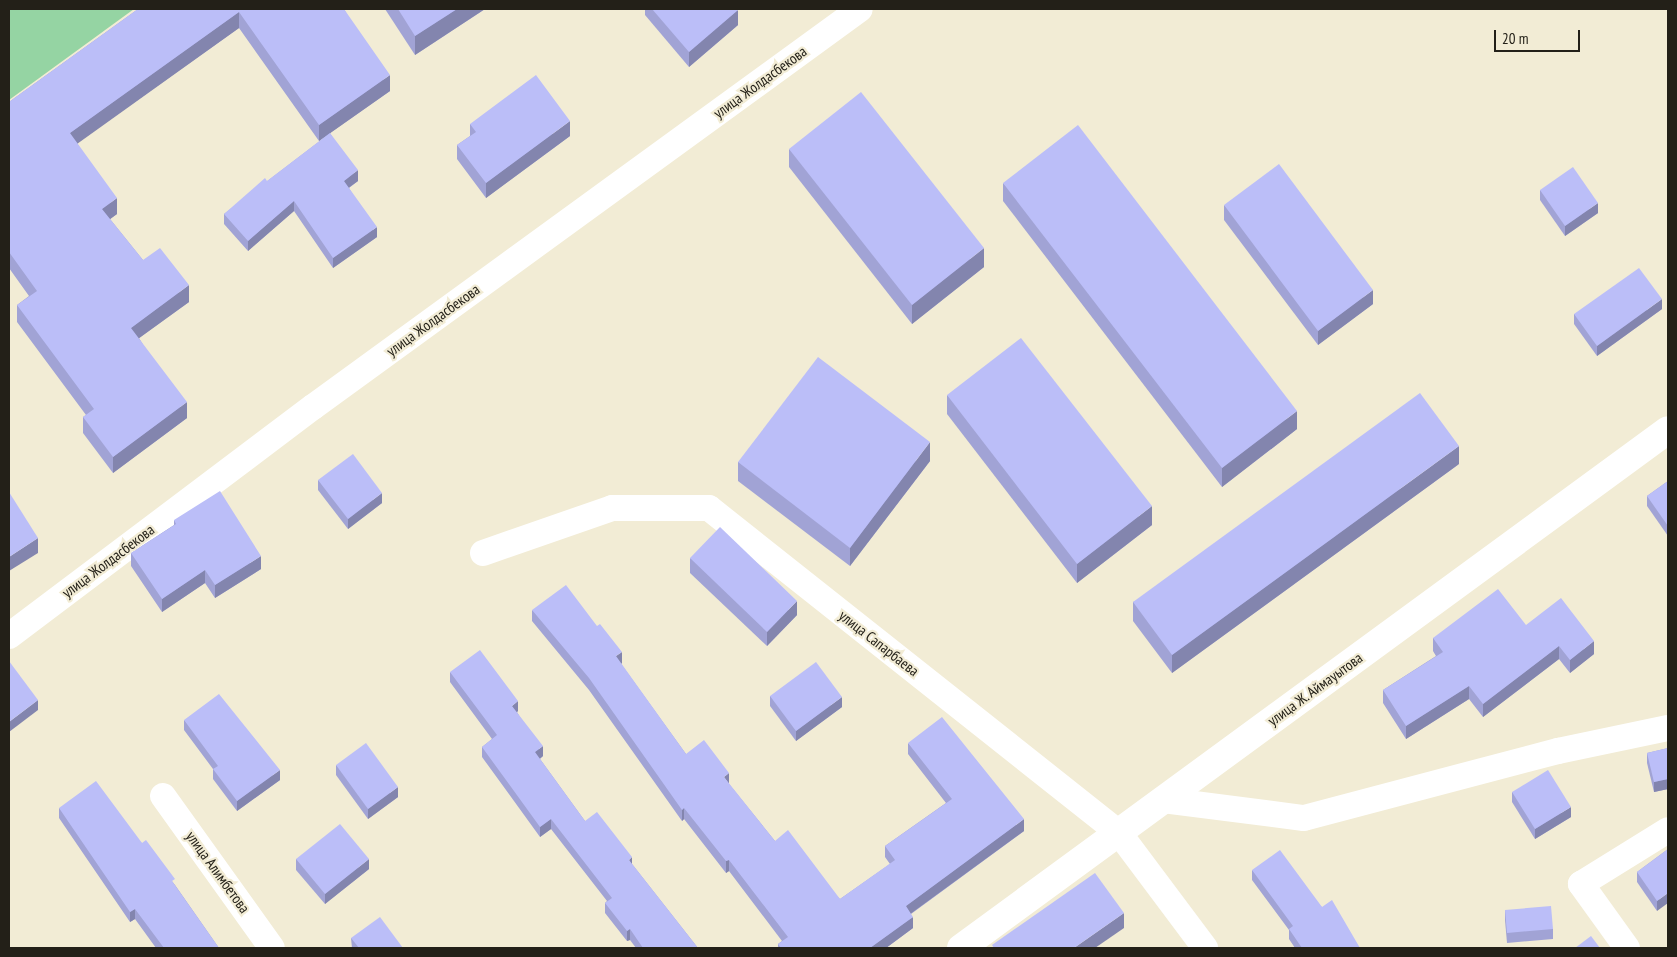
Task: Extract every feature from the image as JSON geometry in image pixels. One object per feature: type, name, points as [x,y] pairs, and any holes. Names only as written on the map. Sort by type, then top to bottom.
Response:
[{"type":"street","name":"улица Жолдасбекова","points":[[9,636],[313,407],[860,9]]},
{"type":"street","name":"улица Ж. Аймауытова","points":[[961,948],[1668,430]]},
{"type":"street","name":"улица Сапарбаева","points":[[483,553],[612,508],[709,508],[1119,832],[1205,948]]},
{"type":"street","points":[[1163,800],[1304,818],[1558,751],[1668,728]]},
{"type":"street","name":"улица Алимбетова","points":[[163,796],[272,948]]},
{"type":"street","points":[[1627,948],[1581,884],[1668,830]]},
{"type":"green space","points":[[9,9],[134,9],[9,100]]},
{"type":"building","points":[[138,9],[344,9],[390,75],[319,125],[239,12],[70,133],[117,198],[102,209],[143,260],[160,248],[189,285],[131,328],[187,402],[113,457],[83,417],[94,409],[17,305],[37,291],[9,252],[9,102]]},
{"type":"building","points":[[398,9],[457,9],[415,36]]},
{"type":"building","points":[[652,9],[737,9],[738,10],[689,52]]},
{"type":"building","points":[[536,75],[570,121],[486,183],[457,145],[476,132],[470,124]]},
{"type":"building","points":[[861,92],[984,248],[912,305],[789,149]]},
{"type":"building","points":[[1078,125],[1297,411],[1222,468],[1003,183]]},
{"type":"building","points":[[330,133],[358,170],[344,181],[377,227],[333,258],[294,201],[248,241],[224,214],[265,178],[267,181]]},
{"type":"building","points":[[1279,164],[1373,290],[1318,331],[1224,205]]},
{"type":"building","points":[[1573,167],[1598,203],[1565,226],[1540,190]]},
{"type":"building","points":[[1639,268],[1662,299],[1597,346],[1574,314]]},
{"type":"building","points":[[1021,338],[1152,506],[1077,564],[947,395]]},
{"type":"building","points":[[818,357],[930,442],[850,548],[738,462]]},
{"type":"building","points":[[1420,393],[1459,446],[1172,655],[1133,602]]},
{"type":"building","points":[[353,454],[382,493],[348,519],[318,480]]},
{"type":"building","points":[[1668,481],[1668,526],[1647,496]]},
{"type":"building","points":[[220,491],[261,556],[215,585],[205,570],[162,599],[131,553],[176,524],[174,520]]},
{"type":"building","points":[[9,492],[38,538],[9,557]]},
{"type":"building","points":[[720,527],[797,601],[767,632],[690,558]]},
{"type":"building","points":[[566,585],[597,626],[600,624],[622,652],[616,656],[686,754],[704,740],[729,773],[724,777],[775,841],[788,830],[840,899],[895,860],[885,846],[952,799],[908,743],[942,717],[1024,819],[906,906],[913,917],[870,948],[781,948],[778,944],[788,937],[729,860],[726,861],[684,808],[682,810],[589,678],[532,610]]},
{"type":"building","points":[[1498,589],[1526,625],[1561,598],[1594,641],[1570,660],[1559,646],[1483,704],[1469,686],[1406,726],[1383,690],[1443,652],[1433,638]]},
{"type":"building","points":[[480,650],[518,701],[512,706],[543,746],[535,752],[585,821],[597,812],[632,857],[629,860],[698,948],[643,948],[630,929],[627,931],[605,903],[612,898],[551,819],[540,827],[482,747],[497,735],[450,672]]},
{"type":"building","points":[[9,661],[38,700],[9,722]]},
{"type":"building","points":[[816,662],[842,697],[796,731],[770,696]]},
{"type":"building","points":[[219,694],[280,770],[237,801],[213,769],[218,766],[184,720]]},
{"type":"building","points":[[366,743],[398,787],[368,809],[336,765]]},
{"type":"building","points":[[1668,748],[1668,779],[1654,782],[1647,753]]},
{"type":"building","points":[[1548,770],[1571,807],[1535,829],[1512,792]]},
{"type":"building","points":[[96,781],[142,843],[146,840],[175,879],[172,881],[219,948],[164,948],[135,909],[130,912],[59,808]]},
{"type":"building","points":[[340,824],[369,859],[325,894],[296,859]]},
{"type":"building","points":[[1668,849],[1668,893],[1657,901],[1637,872]]},
{"type":"building","points":[[1280,850],[1322,907],[1332,900],[1360,948],[1302,948],[1289,929],[1293,926],[1252,870]]},
{"type":"building","points":[[1095,873],[1124,913],[1074,948],[994,948],[992,945]]},
{"type":"building","points":[[1551,906],[1553,929],[1507,933],[1505,910]]},
{"type":"building","points":[[380,917],[403,948],[359,948],[351,938]]},
{"type":"building","points":[[1591,936],[1600,948],[1575,948]]}]
